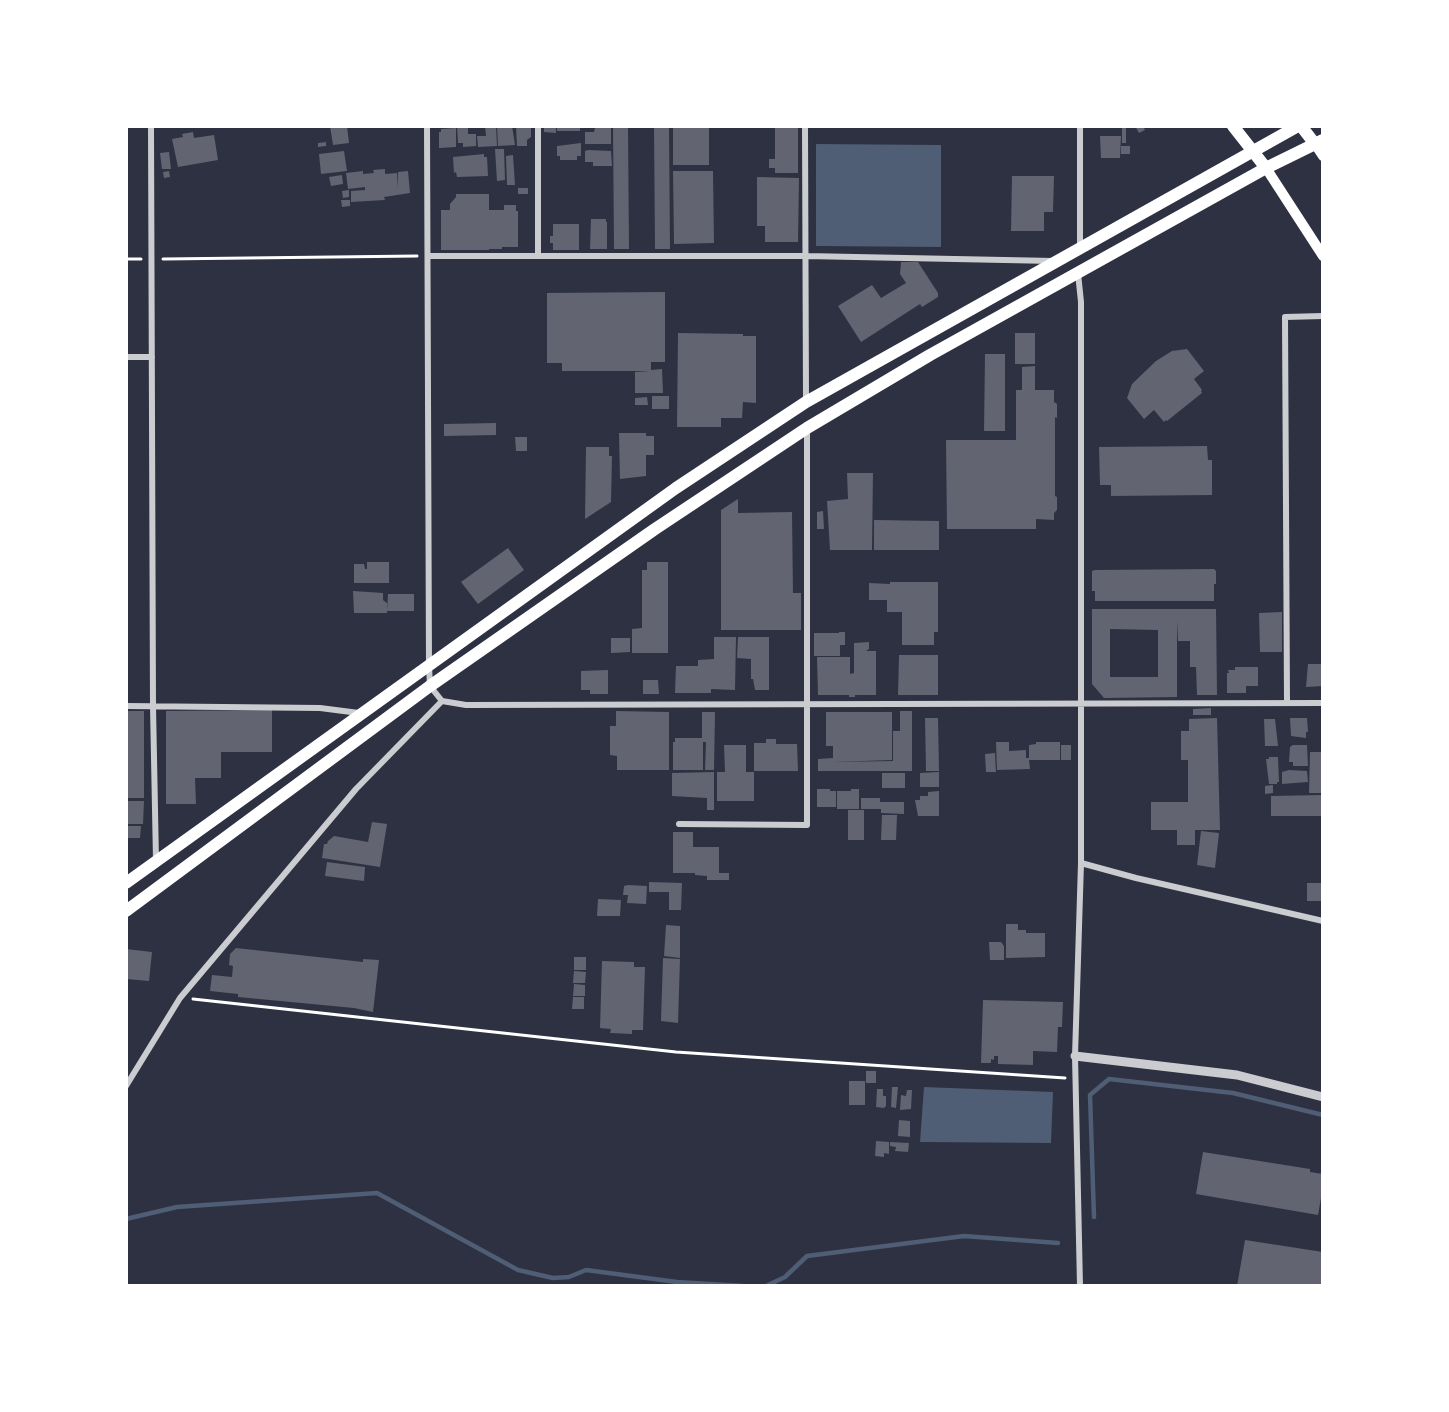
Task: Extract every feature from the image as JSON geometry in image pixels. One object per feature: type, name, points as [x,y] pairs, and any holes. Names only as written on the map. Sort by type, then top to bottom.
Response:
[{"type":"main road","points":[[1233,126],[1266,168],[1323,256]]},
{"type":"main road","points":[[126,884],[676,488],[806,402],[1299,126],[1319,142],[1323,156]]},
{"type":"main road","points":[[126,911],[430,686],[655,529],[807,428],[930,355],[1266,168],[1319,142]]},
{"type":"street","points":[[151,126],[153,706],[156,862]]},
{"type":"street","points":[[427,126],[429,666],[430,686],[442,701],[466,705],[1323,703]]},
{"type":"street","points":[[538,126],[538,256]]},
{"type":"street","points":[[805,126],[806,402]]},
{"type":"street","points":[[1080,126],[1080,248]]},
{"type":"street","points":[[428,256],[806,256],[1057,261]]},
{"type":"street","points":[[1078,273],[1081,302],[1082,702],[1081,863],[1075,1078],[1080,1286]]},
{"type":"street","points":[[1287,702],[1285,317],[1323,316]]},
{"type":"street","points":[[126,357],[152,357]]},
{"type":"street","points":[[679,824],[807,825],[807,428]]},
{"type":"street","points":[[126,1086],[180,998],[356,789],[442,701]]},
{"type":"street","points":[[126,706],[320,708],[364,714]]},
{"type":"street","points":[[1081,863],[1323,921]]},
{"type":"street","points":[[1075,1056],[1237,1075],[1323,1097]]},
{"type":"path","points":[[126,259],[428,256]]},
{"type":"path","points":[[180,998],[676,1052],[1075,1078]]},
{"type":"water","points":[[816,144],[941,145],[941,247],[816,246]]},
{"type":"water","points":[[924,1087],[1053,1092],[1051,1143],[920,1142]]},
{"type":"building","points":[[330,126],[347,126],[349,143],[333,145]]},
{"type":"building","points":[[457,126],[468,126],[468,134],[476,134],[476,146],[463,147],[463,143],[458,143]]},
{"type":"building","points":[[485,126],[496,126],[497,146],[478,147],[477,136],[486,136]]},
{"type":"building","points":[[497,126],[512,126],[515,145],[498,146]]},
{"type":"building","points":[[516,126],[531,126],[531,137],[527,140],[527,146],[517,146]]},
{"type":"building","points":[[544,126],[556,126],[556,133],[544,132]]},
{"type":"building","points":[[557,126],[580,126],[580,131],[557,131]]},
{"type":"building","points":[[613,126],[628,126],[629,249],[614,249]]},
{"type":"building","points":[[654,126],[669,126],[670,249],[655,249]]},
{"type":"building","points":[[709,126],[709,165],[673,165],[673,127]]},
{"type":"building","points":[[775,126],[798,126],[798,173],[775,173],[775,168],[769,168],[769,159],[775,159]]},
{"type":"building","points":[[1122,126],[1126,126],[1126,143],[1122,143]]},
{"type":"building","points":[[1135,126],[1143,126],[1145,130],[1139,133]]},
{"type":"building","points":[[456,128],[456,147],[439,148],[441,129]]},
{"type":"building","points":[[595,128],[611,128],[611,144],[585,144],[585,132],[594,132]]},
{"type":"building","points":[[193,132],[194,138],[214,135],[218,160],[178,167],[172,139]]},
{"type":"building","points":[[1100,136],[1121,136],[1120,158],[1101,158]]},
{"type":"building","points":[[326,142],[326,146],[318,147],[318,143]]},
{"type":"building","points":[[581,143],[581,156],[577,156],[577,160],[560,160],[560,156],[557,156],[557,146]]},
{"type":"building","points":[[1121,146],[1130,146],[1130,154],[1121,154]]},
{"type":"building","points":[[495,149],[504,149],[505,180],[497,181]]},
{"type":"building","points":[[344,151],[347,171],[321,174],[319,154]]},
{"type":"building","points":[[585,151],[611,151],[612,166],[593,166],[593,162],[585,162]]},
{"type":"building","points":[[169,152],[171,169],[162,169],[160,153]]},
{"type":"building","points":[[484,154],[484,157],[487,157],[488,176],[457,177],[456,172],[454,173],[453,157]]},
{"type":"building","points":[[513,155],[515,185],[507,185],[506,156]]},
{"type":"building","points":[[385,169],[385,174],[397,173],[398,188],[398,172],[408,171],[410,193],[384,197],[385,200],[351,202],[351,191],[365,190],[365,187],[348,189],[346,173],[363,171],[363,174],[374,173],[373,170]]},
{"type":"building","points":[[169,171],[170,177],[164,178],[163,172]]},
{"type":"building","points":[[673,171],[713,171],[714,243],[674,244]]},
{"type":"building","points":[[342,175],[343,184],[331,186],[329,177]]},
{"type":"building","points":[[1012,176],[1054,176],[1053,212],[1044,212],[1044,231],[1011,231]]},
{"type":"building","points":[[757,177],[799,178],[798,242],[765,242],[765,226],[757,226]]},
{"type":"building","points":[[518,188],[528,188],[528,194],[518,194]]},
{"type":"building","points":[[349,190],[349,197],[343,198],[342,191]]},
{"type":"building","points":[[456,194],[489,194],[489,210],[504,210],[504,205],[516,205],[518,247],[489,250],[441,250],[441,210],[450,210],[450,204]]},
{"type":"building","points":[[341,200],[350,200],[350,206],[342,207]]},
{"type":"building","points":[[591,219],[606,219],[607,249],[590,249]]},
{"type":"building","points":[[553,224],[579,224],[579,250],[553,250],[550,236],[553,236]]},
{"type":"building","points":[[901,262],[918,262],[938,293],[938,297],[922,307],[920,304],[861,342],[838,306],[872,285],[881,298],[906,283],[900,274]]},
{"type":"building","points":[[665,292],[665,362],[651,362],[651,370],[662,369],[663,393],[635,393],[635,372],[650,371],[562,371],[562,363],[547,363],[547,293]]},
{"type":"building","points":[[678,333],[756,336],[756,403],[743,402],[742,418],[721,418],[721,427],[677,427]]},
{"type":"building","points":[[1015,333],[1035,333],[1035,364],[1015,364]]},
{"type":"building","points":[[1187,349],[1204,371],[1194,379],[1202,393],[1167,421],[1164,422],[1154,410],[1144,419],[1127,398],[1132,384],[1156,361],[1172,351]]},
{"type":"building","points":[[985,354],[1005,354],[1005,431],[984,431]]},
{"type":"building","points":[[1035,366],[1035,390],[1054,390],[1054,402],[1057,404],[1055,496],[1057,497],[1057,510],[1054,513],[1054,520],[1036,519],[1036,529],[947,529],[946,440],[1016,440],[1016,390],[1022,390],[1022,367]]},
{"type":"building","points":[[652,396],[669,396],[669,409],[652,409]]},
{"type":"building","points":[[647,397],[648,405],[635,405],[635,398]]},
{"type":"building","points":[[496,423],[496,435],[444,436],[444,424]]},
{"type":"building","points":[[619,433],[646,433],[646,436],[654,436],[654,455],[646,455],[646,476],[620,479]]},
{"type":"building","points":[[515,437],[527,437],[527,451],[516,451]]},
{"type":"building","points":[[1207,446],[1208,460],[1212,460],[1212,495],[1111,496],[1111,485],[1100,485],[1099,447]]},
{"type":"building","points":[[586,447],[609,447],[609,456],[612,456],[611,502],[585,519]]},
{"type":"building","points":[[847,473],[873,473],[872,550],[830,550],[827,501],[848,499]]},
{"type":"building","points":[[738,499],[738,513],[792,512],[793,593],[801,593],[801,630],[721,630],[721,510]]},
{"type":"building","points":[[823,511],[824,529],[817,529],[817,512]]},
{"type":"building","points":[[874,520],[939,521],[939,550],[874,550]]},
{"type":"building","points":[[508,548],[524,570],[478,604],[461,582]]},
{"type":"building","points":[[367,562],[389,562],[389,583],[354,583],[354,564],[364,564],[367,569]]},
{"type":"building","points":[[647,562],[668,562],[668,653],[632,653],[632,629],[642,628],[642,570],[647,570]]},
{"type":"building","points":[[1214,569],[1216,584],[1214,584],[1214,601],[1095,601],[1095,591],[1092,591],[1092,571],[1095,570]]},
{"type":"building","points":[[890,582],[938,582],[938,632],[934,632],[934,645],[902,645],[902,612],[887,612],[887,600],[869,600],[869,583],[890,584]]},
{"type":"building","points":[[353,591],[383,593],[383,600],[387,603],[387,613],[354,613]]},
{"type":"building","points":[[388,594],[414,594],[414,611],[387,611]]},
{"type":"building","points":[[1092,609],[1216,609],[1217,695],[1197,695],[1196,667],[1190,667],[1190,641],[1178,641],[1177,621],[1177,697],[1104,698],[1092,684]],"holes":[[[1110,629],[1158,630],[1158,677],[1110,677]]]},
{"type":"building","points":[[1282,612],[1282,652],[1260,652],[1259,613]]},
{"type":"building","points":[[845,632],[845,645],[840,645],[840,656],[814,656],[814,633]]},
{"type":"building","points":[[714,637],[736,637],[735,690],[711,689],[711,693],[675,693],[676,666],[698,666],[698,660],[714,659]]},
{"type":"building","points":[[738,637],[769,637],[769,690],[755,690],[753,679],[751,679],[751,659],[737,658]]},
{"type":"building","points":[[611,638],[630,638],[630,652],[611,653]]},
{"type":"building","points":[[869,642],[869,649],[866,651],[876,651],[876,695],[849,697],[849,695],[818,695],[817,657],[850,657],[850,674],[854,673],[854,643]]},
{"type":"building","points":[[899,655],[938,655],[938,695],[898,695]]},
{"type":"building","points":[[1308,664],[1323,664],[1323,686],[1306,687]]},
{"type":"building","points":[[1235,667],[1258,667],[1258,686],[1246,686],[1246,693],[1227,693],[1227,673],[1229,673],[1228,670],[1235,670]]},
{"type":"building","points":[[608,670],[608,694],[590,694],[590,690],[581,690],[581,671]]},
{"type":"building","points":[[643,680],[658,680],[659,694],[643,694]]},
{"type":"building","points":[[1211,708],[1211,715],[1193,715],[1193,709]]},
{"type":"building","points":[[272,710],[272,752],[221,752],[221,778],[195,778],[196,804],[166,804],[166,711]]},
{"type":"building","points":[[126,711],[144,711],[144,798],[126,798]]},
{"type":"building","points":[[616,711],[669,712],[669,770],[617,770],[617,756],[610,755],[610,726],[616,726]]},
{"type":"building","points":[[900,711],[912,711],[912,771],[818,771],[818,759],[833,758],[833,746],[826,746],[826,712],[892,712],[892,760],[832,762],[893,761],[893,731],[900,731]]},
{"type":"building","points":[[702,712],[715,712],[714,770],[705,770],[706,742],[703,742],[703,770],[673,770],[675,738],[702,738]]},
{"type":"building","points":[[925,718],[938,718],[939,771],[926,771]]},
{"type":"building","points":[[1217,718],[1220,830],[1195,830],[1195,845],[1177,845],[1177,830],[1151,830],[1151,802],[1188,802],[1188,760],[1181,760],[1181,731],[1189,731],[1189,719]]},
{"type":"building","points":[[1290,718],[1307,718],[1306,738],[1291,736]]},
{"type":"building","points":[[1264,719],[1275,719],[1278,746],[1265,746]]},
{"type":"building","points":[[766,739],[776,739],[776,744],[797,744],[798,771],[754,771],[754,743],[766,743]]},
{"type":"building","points":[[996,742],[1009,742],[1009,751],[1026,750],[1026,758],[1029,758],[1029,745],[1036,744],[1036,742],[1060,742],[1060,760],[1029,760],[1030,769],[997,770]]},
{"type":"building","points":[[724,745],[746,745],[746,772],[754,772],[754,801],[717,801],[717,772],[725,772]]},
{"type":"building","points":[[1061,745],[1071,745],[1071,760],[1061,760]]},
{"type":"building","points":[[1307,745],[1308,766],[1293,766],[1293,762],[1289,762],[1290,747]]},
{"type":"building","points":[[1310,752],[1323,752],[1323,791],[1321,793],[1309,793]]},
{"type":"building","points":[[995,753],[996,772],[986,772],[985,754]]},
{"type":"building","points":[[1278,757],[1279,782],[1277,784],[1269,784],[1266,759]]},
{"type":"building","points":[[1307,771],[1308,782],[1282,784],[1282,772]]},
{"type":"building","points":[[714,772],[714,810],[707,810],[707,798],[672,796],[672,773]]},
{"type":"building","points":[[939,772],[939,787],[920,787],[920,773]]},
{"type":"building","points":[[882,773],[905,773],[905,788],[882,788]]},
{"type":"building","points":[[1273,785],[1273,793],[1265,794],[1265,786]]},
{"type":"building","points":[[817,789],[836,791],[836,807],[817,807]]},
{"type":"building","points":[[851,789],[859,789],[859,809],[837,809],[837,791],[851,791]]},
{"type":"building","points":[[939,791],[939,816],[918,816],[915,800],[920,800],[920,796],[928,796],[928,792]]},
{"type":"building","points":[[1323,795],[1323,816],[1271,816],[1271,796]]},
{"type":"building","points":[[861,798],[880,798],[880,802],[904,802],[904,814],[881,813],[881,809],[861,809]]},
{"type":"building","points":[[126,801],[144,801],[143,824],[126,824]]},
{"type":"building","points":[[848,810],[864,810],[864,840],[848,840]]},
{"type":"building","points":[[882,815],[897,815],[896,840],[881,840]]},
{"type":"building","points":[[372,822],[387,824],[380,867],[322,858],[324,844],[327,844],[334,836],[368,842]]},
{"type":"building","points":[[126,826],[141,826],[140,838],[126,838]]},
{"type":"building","points":[[1201,831],[1219,833],[1215,868],[1197,865]]},
{"type":"building","points":[[673,832],[693,832],[693,847],[719,847],[719,873],[729,873],[729,880],[707,880],[707,876],[695,875],[695,873],[673,873]]},
{"type":"building","points":[[327,862],[365,867],[364,881],[325,876]]},
{"type":"building","points":[[649,882],[682,883],[681,910],[669,910],[669,892],[649,892]]},
{"type":"building","points":[[1307,883],[1323,883],[1323,901],[1307,901]]},
{"type":"building","points":[[624,886],[647,886],[646,904],[627,903],[628,895],[623,895]]},
{"type":"building","points":[[598,899],[621,900],[620,916],[597,916]]},
{"type":"building","points":[[1006,924],[1018,924],[1018,930],[1026,930],[1026,933],[1045,933],[1045,957],[1006,958]]},
{"type":"building","points":[[666,925],[680,926],[680,958],[664,956]]},
{"type":"building","points":[[989,942],[1001,942],[1004,946],[1004,960],[990,960]]},
{"type":"building","points":[[236,948],[363,962],[363,959],[379,960],[373,1012],[354,1008],[238,997],[238,994],[210,991],[212,975],[232,977],[233,966],[229,965],[230,954]]},
{"type":"building","points":[[126,949],[152,952],[149,981],[126,979]]},
{"type":"building","points":[[574,957],[586,957],[586,970],[574,970]]},
{"type":"building","points":[[663,958],[680,959],[678,1023],[661,1021]]},
{"type":"building","points":[[602,961],[634,962],[634,967],[645,967],[643,1030],[632,1030],[632,1034],[610,1033],[611,1029],[600,1028]]},
{"type":"building","points":[[574,971],[586,972],[585,983],[573,983]]},
{"type":"building","points":[[574,984],[585,985],[585,996],[573,996]]},
{"type":"building","points":[[573,997],[584,997],[584,1009],[572,1009]]},
{"type":"building","points":[[983,1000],[1063,1002],[1062,1027],[1058,1027],[1057,1052],[1033,1051],[1033,1065],[998,1064],[998,1056],[994,1056],[994,1060],[991,1059],[991,1063],[981,1063]]},
{"type":"building","points":[[866,1071],[876,1071],[876,1083],[866,1083]]},
{"type":"building","points":[[849,1081],[865,1081],[865,1105],[849,1105]]},
{"type":"building","points":[[892,1087],[898,1087],[896,1108],[891,1107]]},
{"type":"building","points":[[877,1089],[883,1089],[883,1096],[886,1096],[884,1108],[876,1107]]},
{"type":"building","points":[[907,1090],[912,1090],[911,1109],[900,1110],[901,1095],[906,1096]]},
{"type":"building","points":[[899,1120],[910,1121],[910,1137],[898,1136]]},
{"type":"building","points":[[876,1141],[889,1142],[889,1154],[884,1153],[884,1157],[875,1156]]},
{"type":"building","points":[[890,1142],[909,1143],[908,1152],[895,1151],[896,1147],[890,1146]]},
{"type":"building","points":[[1203,1152],[1310,1169],[1310,1172],[1323,1174],[1323,1198],[1321,1198],[1318,1215],[1196,1194]]},
{"type":"building","points":[[1245,1240],[1323,1252],[1323,1286],[1237,1286]]},
{"type":"waterway","points":[[1094,1217],[1090,1095],[1109,1079],[1233,1093],[1323,1115]]},
{"type":"waterway","points":[[126,1219],[177,1207],[377,1193],[518,1270],[553,1278],[569,1277],[586,1270],[677,1282],[743,1286]]},
{"type":"waterway","points":[[766,1286],[785,1277],[807,1256],[964,1236],[1058,1243]]}]
